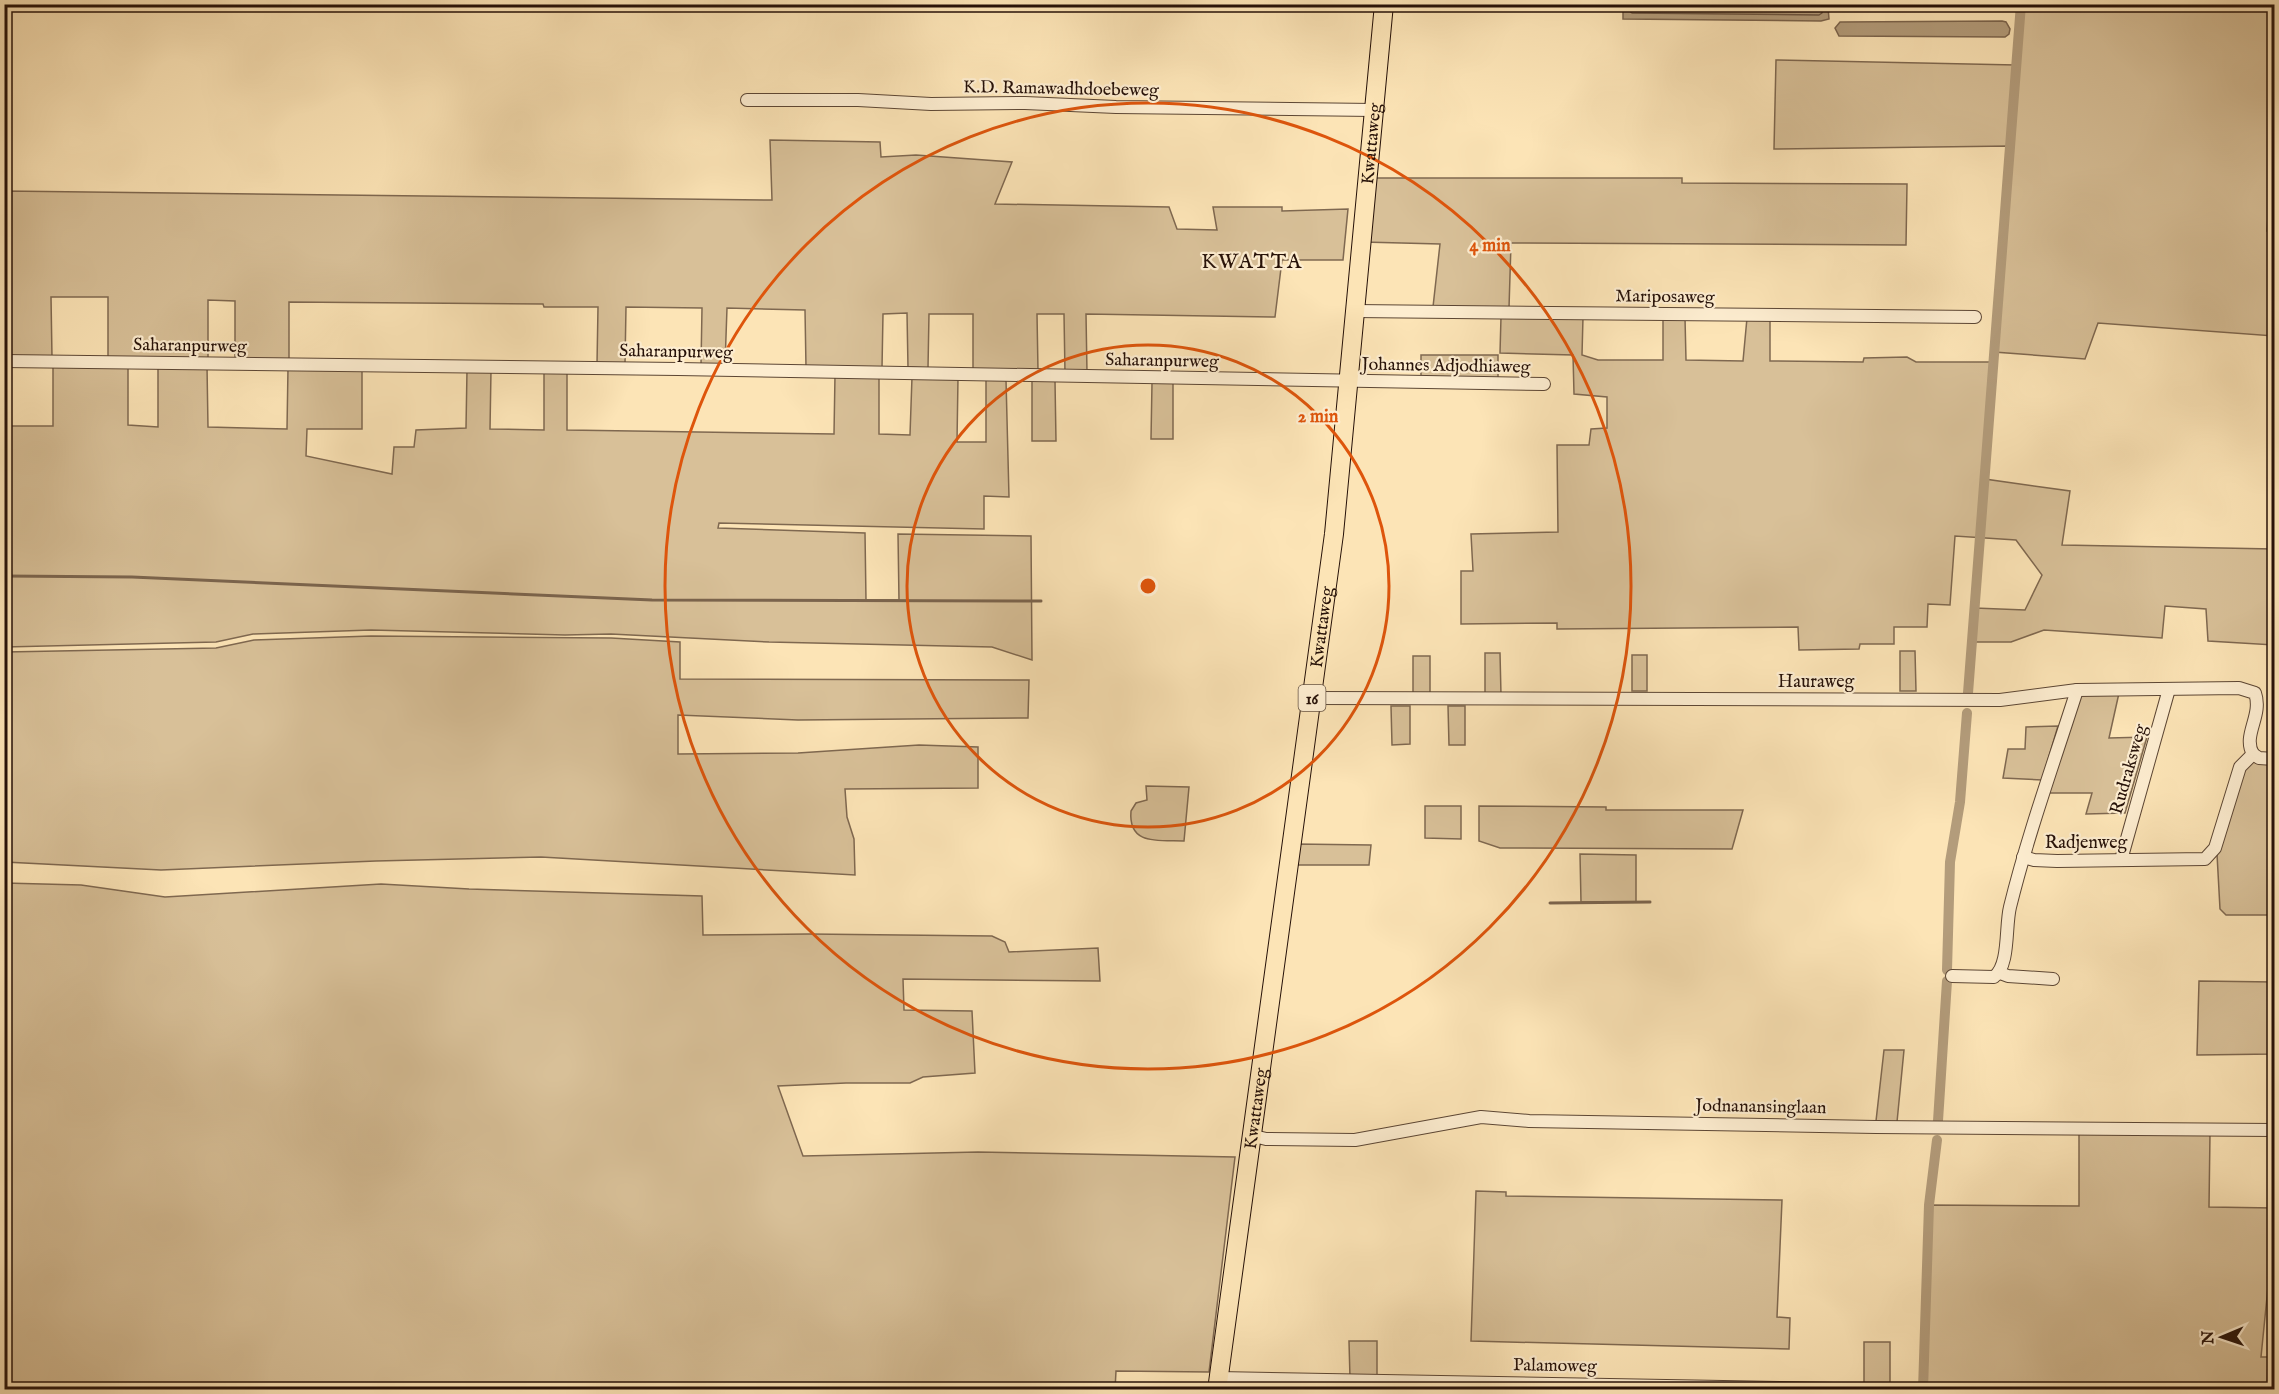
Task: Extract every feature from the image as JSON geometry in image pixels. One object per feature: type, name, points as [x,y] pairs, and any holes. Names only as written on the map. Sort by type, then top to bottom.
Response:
[{"type":"main road","name":"Kwattaweg","points":[[1217,1384],[1334,534],[1384,4]]},
{"type":"street","name":"K.D. Ramawadhdoebeweg","points":[[747,100],[1374,110]]},
{"type":"street","name":"Mariposaweg","points":[[1354,311],[1975,317]]},
{"type":"street","name":"Saharanpurweg","points":[[4,362],[712,369],[1348,381]]},
{"type":"street","name":"Johannes Adjodhiaweg","points":[[1348,381],[1544,384]]},
{"type":"street","name":"Hauraweg","points":[[1312,698],[2000,700],[2077,690],[2239,688],[2255,693],[2258,711],[2248,742],[2253,754]]},
{"type":"street","name":"Rudraksweg","points":[[2121,860],[2169,689]]},
{"type":"street","name":"Radjenweg","points":[[2077,690],[2023,857],[2057,861],[2205,859],[2215,848],[2240,767],[2253,754]]},
{"type":"street","points":[[2253,754],[2259,758],[2274,759]]},
{"type":"street","points":[[1952,976],[1995,977],[2003,969],[2009,910],[2023,857]]},
{"type":"street","points":[[2000,973],[2008,976],[2053,979]]},
{"type":"street","name":"Jodnanansinglaan","points":[[1250,1135],[1266,1139],[1355,1140],[1481,1117],[1529,1121],[1876,1127],[2274,1130]]},
{"type":"street","name":"Palamoweg","points":[[1217,1384],[1891,1389]]},
{"type":"shaded area","points":[[1993,5],[2274,5],[2274,185],[2270,185],[2267,231],[2274,232],[2274,336],[2098,323],[2085,359],[1994,352],[2010,146],[1774,149],[1776,60],[2016,65],[2021,6]]},
{"type":"shaded area","points":[[770,140],[880,142],[881,157],[916,155],[1012,162],[995,204],[1169,207],[1177,229],[1217,230],[1213,207],[1282,207],[1282,211],[1348,209],[1343,260],[1282,260],[1275,317],[1086,314],[1087,373],[1065,373],[1064,314],[1037,314],[1038,371],[973,371],[973,314],[929,314],[928,368],[908,367],[907,313],[883,314],[882,368],[806,367],[805,310],[727,308],[725,365],[701,365],[702,308],[626,307],[625,364],[597,364],[598,307],[544,307],[543,304],[289,302],[289,360],[235,359],[235,301],[208,300],[208,359],[108,357],[108,297],[51,297],[52,358],[5,358],[4,191],[772,200]]},
{"type":"shaded area","points":[[1370,178],[1682,178],[1682,183],[1907,184],[1906,245],[1511,243],[1509,308],[1433,307],[1440,244],[1363,242]]},
{"type":"shaded area","points":[[1501,317],[1583,317],[1582,355],[1598,360],[1663,360],[1663,318],[1685,318],[1686,360],[1743,361],[1747,318],[1770,318],[1770,361],[1863,362],[1864,358],[1907,357],[1916,362],[1994,362],[1985,479],[2070,491],[2062,545],[2274,549],[2274,645],[2208,641],[2206,609],[2165,606],[2162,638],[2044,630],[2011,642],[1972,642],[1975,608],[2025,610],[2042,575],[2016,540],[1955,536],[1950,605],[1928,604],[1927,627],[1894,627],[1894,644],[1860,644],[1859,649],[1799,650],[1798,627],[1557,629],[1557,623],[1461,624],[1461,571],[1473,571],[1471,534],[1558,532],[1557,445],[1589,445],[1591,429],[1607,428],[1607,397],[1574,394],[1573,355],[1500,353]]},
{"type":"shaded area","points":[[1421,355],[1498,355],[1498,380],[1421,379]]},
{"type":"shaded area","points":[[128,364],[128,425],[158,427],[158,366],[207,366],[208,427],[287,429],[288,368],[362,369],[362,429],[307,429],[306,456],[392,474],[394,447],[414,447],[416,430],[466,428],[467,370],[491,370],[490,429],[544,430],[544,370],[567,371],[567,430],[834,434],[835,375],[879,375],[879,434],[910,435],[912,377],[958,378],[957,442],[986,442],[986,380],[1006,380],[1009,497],[984,496],[984,529],[719,523],[718,528],[865,533],[866,600],[899,600],[898,534],[1031,536],[1032,660],[992,647],[769,642],[611,634],[371,630],[253,634],[216,642],[5,647],[4,426],[53,426],[53,365]]},
{"type":"shaded area","points":[[1032,381],[1055,381],[1056,441],[1032,441]]},
{"type":"shaded area","points":[[1152,383],[1173,383],[1173,439],[1151,439]]},
{"type":"shaded area","points":[[371,636],[611,638],[680,642],[680,679],[1029,680],[1028,718],[798,720],[678,715],[678,754],[798,753],[919,745],[978,747],[978,788],[845,789],[847,817],[854,839],[855,875],[541,857],[161,870],[5,862],[5,652],[216,648],[254,640]]},
{"type":"shaded area","points":[[1900,651],[1915,651],[1916,691],[1900,691]]},
{"type":"shaded area","points":[[1485,653],[1500,653],[1501,695],[1485,696]]},
{"type":"shaded area","points":[[1632,655],[1647,655],[1647,691],[1632,691]]},
{"type":"shaded area","points":[[1413,656],[1430,656],[1430,694],[1413,694]]},
{"type":"shaded area","points":[[2119,693],[2109,738],[2147,737],[2125,813],[2086,814],[2092,793],[2049,793],[2081,694]]},
{"type":"shaded area","points":[[1391,706],[1410,706],[1410,744],[1392,745]]},
{"type":"shaded area","points":[[1448,706],[1465,706],[1465,745],[1449,745]]},
{"type":"shaded area","points":[[2058,726],[2042,780],[2003,778],[2008,749],[2025,749],[2026,727]]},
{"type":"shaded area","points":[[2253,762],[2274,763],[2274,915],[2226,915],[2220,909],[2217,854],[2242,768]]},
{"type":"shaded area","points":[[1146,786],[1189,787],[1184,841],[1147,839],[1134,830],[1131,811],[1136,803],[1147,800]]},
{"type":"shaded area","points":[[1425,806],[1461,806],[1461,839],[1425,838]]},
{"type":"shaded area","points":[[1479,806],[1606,807],[1606,810],[1743,810],[1732,849],[1500,848],[1479,841]]},
{"type":"shaded area","points":[[1295,844],[1371,845],[1369,865],[1293,865]]},
{"type":"shaded area","points":[[1580,854],[1636,855],[1636,902],[1581,902]]},
{"type":"shaded area","points":[[4,883],[81,885],[165,897],[381,884],[702,896],[703,935],[992,936],[1005,942],[1009,952],[1098,948],[1100,981],[903,979],[904,1010],[972,1011],[975,1073],[923,1077],[910,1083],[778,1086],[803,1156],[978,1152],[1235,1157],[1209,1372],[1116,1371],[1115,1390],[5,1389]]},
{"type":"shaded area","points":[[2199,981],[2274,982],[2274,1054],[2197,1055]]},
{"type":"shaded area","points":[[1884,1050],[1904,1050],[1897,1122],[1876,1121]]},
{"type":"shaded area","points":[[2079,1133],[2210,1133],[2209,1207],[2274,1208],[2261,1357],[2268,1357],[2267,1389],[1923,1390],[1929,1205],[2079,1206]]},
{"type":"shaded area","points":[[1476,1191],[1506,1192],[1506,1196],[1782,1200],[1777,1317],[1790,1318],[1789,1349],[1471,1341]]},
{"type":"shaded area","points":[[1349,1341],[1377,1341],[1377,1377],[1350,1378]]},
{"type":"shaded area","points":[[1864,1342],[1890,1342],[1890,1384],[1864,1383]]},
{"type":"water","points":[[1623,5],[1825,5],[1828,7],[1829,19],[1821,21],[1623,19]]},
{"type":"water","points":[[1840,22],[2006,22],[2010,29],[2009,34],[2005,37],[1839,36],[1835,28]]},
{"type":"waterway","points":[[1968,693],[2021,4]]},
{"type":"waterway","points":[[4,576],[132,577],[652,600],[1041,601]]},
{"type":"waterway","points":[[1947,970],[1950,862],[1960,802],[1967,713]]},
{"type":"waterway","points":[[1550,903],[1650,902]]},
{"type":"waterway","points":[[1938,1121],[1947,981]]},
{"type":"waterway","points":[[1923,1390],[1929,1205],[1937,1140]]},
{"type":"district","name":"KWATTA","points":[[1252,261]]}]
